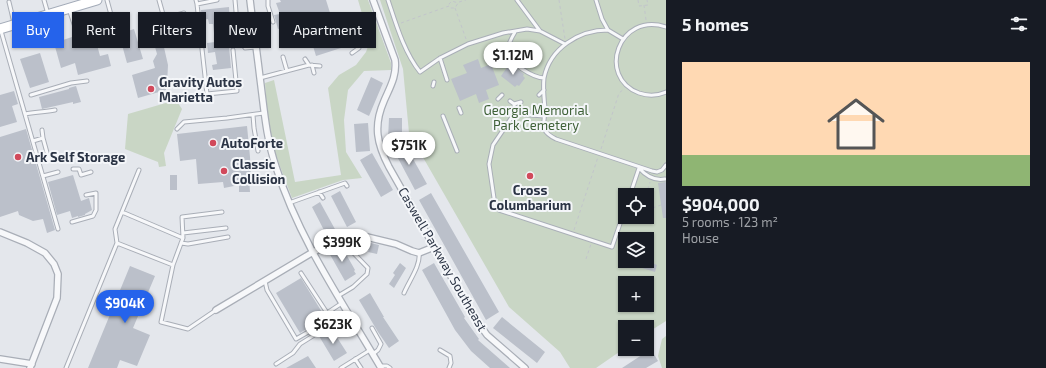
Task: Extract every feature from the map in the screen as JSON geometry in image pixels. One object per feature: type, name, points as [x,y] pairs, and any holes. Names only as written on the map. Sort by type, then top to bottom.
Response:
[{"type":"main road","points":[[55,12],[72,5],[97,0]]},
{"type":"main road","points":[[0,29],[12,26]]},
{"type":"street","points":[[250,0],[252,12]]},
{"type":"street","name":"Caswell Parkway Southeast","points":[[373,0],[395,60],[396,68],[378,120],[380,148],[478,324],[490,338],[525,368]]},
{"type":"street","points":[[256,48],[268,136],[276,167],[289,203],[313,252],[323,264],[338,296],[380,367]]},
{"type":"street","points":[[0,232],[27,243],[45,253],[54,264],[58,274],[57,298],[31,366],[0,359]]},
{"type":"street","points":[[216,310],[313,252],[341,240],[356,236],[367,237],[396,244],[420,253],[434,247]]},
{"type":"lane","points":[[44,0],[45,12]]},
{"type":"lane","points":[[107,0],[110,12]]},
{"type":"lane","points":[[159,0],[162,12]]},
{"type":"lane","points":[[217,0],[196,2],[207,94],[237,91],[233,50]]},
{"type":"lane","points":[[235,0],[236,12]]},
{"type":"lane","points":[[268,0],[268,6],[273,22]]},
{"type":"lane","points":[[388,0],[406,48],[420,72],[440,58],[468,44],[503,33],[527,29],[540,31],[565,44]]},
{"type":"lane","points":[[517,0],[540,31]]},
{"type":"lane","points":[[596,0],[602,19],[608,30],[623,39]]},
{"type":"lane","points":[[9,2],[12,16]]},
{"type":"lane","points":[[666,27],[655,24],[635,28],[623,39],[616,55],[620,76],[628,86],[636,92],[647,95],[658,95],[666,92]]},
{"type":"lane","points":[[0,29],[58,229]]},
{"type":"lane","points":[[608,30],[582,35],[565,44],[551,60],[544,78],[544,116],[547,135],[639,168],[656,172],[662,170],[666,165]]},
{"type":"lane","points":[[516,32],[512,37],[508,52],[509,59],[531,75],[544,78]]},
{"type":"lane","points":[[352,53],[359,48]]},
{"type":"lane","points":[[283,56],[286,71]]},
{"type":"lane","points":[[440,58],[446,79],[442,79]]},
{"type":"lane","points":[[305,59],[314,73]]},
{"type":"lane","points":[[260,78],[310,65],[320,66]]},
{"type":"lane","points":[[31,95],[71,83],[87,81]]},
{"type":"lane","points":[[433,86],[434,82]]},
{"type":"lane","points":[[539,95],[544,90]]},
{"type":"lane","points":[[498,99],[502,95]]},
{"type":"lane","points":[[510,101],[514,104],[515,114],[493,145],[489,164],[496,205],[499,210],[592,242],[612,247],[620,224]]},
{"type":"lane","points":[[514,104],[520,102]]},
{"type":"lane","points":[[459,108],[461,113]]},
{"type":"lane","points":[[25,114],[36,112],[42,113],[55,110]]},
{"type":"lane","points":[[177,129],[184,122],[264,113]]},
{"type":"lane","points":[[505,113],[544,116]]},
{"type":"lane","points":[[253,115],[258,151]]},
{"type":"lane","points":[[443,116],[457,151]]},
{"type":"lane","points":[[42,130],[49,160]]},
{"type":"lane","points":[[493,137],[498,137]]},
{"type":"lane","points":[[33,141],[44,138]]},
{"type":"lane","points":[[639,168],[651,178],[660,180],[665,179]]},
{"type":"lane","points":[[632,188],[639,168]]},
{"type":"lane","points":[[73,169],[79,169],[81,175],[91,172]]},
{"type":"lane","points":[[66,368],[117,243],[115,229],[139,170]]},
{"type":"lane","points":[[43,176],[58,172]]},
{"type":"lane","points":[[289,203],[345,183],[347,186]]},
{"type":"lane","points":[[319,192],[323,198]]},
{"type":"lane","points":[[72,222],[94,216],[96,210],[96,193],[86,195]]},
{"type":"lane","points":[[122,212],[183,238]]},
{"type":"lane","points":[[216,310],[188,329],[161,322],[173,265],[183,238],[182,217],[222,212]]},
{"type":"lane","points":[[183,233],[226,228]]},
{"type":"lane","points":[[181,243],[188,244],[228,238]]},
{"type":"lane","points":[[338,296],[367,274],[368,268],[341,240]]},
{"type":"lane","points":[[117,243],[173,265]]},
{"type":"lane","points":[[404,293],[418,266],[420,253]]},
{"type":"lane","points":[[265,281],[267,290],[296,339],[331,319],[302,273]]},
{"type":"lane","points":[[327,313],[342,303]]},
{"type":"lane","points":[[276,364],[293,352],[300,344],[332,324],[337,328],[352,320]]},
{"type":"lane","points":[[341,368],[356,359],[378,350],[381,344],[372,328]]},
{"type":"lane","points":[[440,350],[450,356],[451,363],[449,368]]},
{"type":"lane","points":[[356,359],[361,368]]},
{"type":"lane","points":[[380,367],[387,366],[390,368]]},
{"type":"path","points":[[449,6],[452,0],[458,3]]},
{"type":"path","points":[[455,8],[458,3],[466,0]]},
{"type":"path","points":[[559,0],[565,44]]},
{"type":"path","points":[[638,0],[639,6],[648,5],[647,0]]},
{"type":"path","points":[[644,5],[646,25]]},
{"type":"path","points":[[397,25],[449,6],[450,8],[455,8]]},
{"type":"path","points":[[455,8],[468,44]]},
{"type":"path","points":[[572,235],[620,93],[628,86]]},
{"type":"path","points":[[648,188],[651,178]]},
{"type":"path","points":[[654,207],[661,204]]},
{"type":"path","points":[[586,259],[592,242]]},
{"type":"green space","points":[[358,0],[368,0],[372,12],[362,12]]},
{"type":"green space","name":"Georgia Memorial Park Cemetery","points":[[380,0],[666,0],[666,321],[654,329],[654,320],[618,320],[618,353],[596,368],[570,368],[560,352],[509,307],[409,133],[403,69]]},
{"type":"green space","points":[[376,22],[391,63],[391,70],[364,71],[348,90],[344,120],[346,152],[362,178],[343,180],[292,198],[272,145],[267,112],[265,83],[274,80],[295,182],[341,175],[328,88],[339,75],[356,65],[367,48],[376,48]]},
{"type":"green space","points":[[176,100],[182,109],[164,153],[166,166],[159,167],[158,162],[125,149],[128,114]]},
{"type":"green space","points":[[666,336],[666,368],[662,368],[658,356],[662,339]]},
{"type":"building","points":[[280,0],[326,0],[330,12],[279,12],[276,3],[281,2]]},
{"type":"building","points":[[229,7],[229,12],[214,12],[214,33],[213,24],[209,24],[208,19],[206,19],[206,12],[201,12],[201,10]]},
{"type":"building","points":[[279,14],[278,29],[274,15]]},
{"type":"building","points":[[134,29],[138,48],[140,48],[143,59],[127,63],[123,48],[130,48],[130,30]]},
{"type":"building","points":[[72,37],[72,48],[98,48],[100,56],[108,54],[111,66],[78,75],[75,63],[61,68],[55,48],[64,48],[64,40]]},
{"type":"building","points":[[214,42],[214,48],[229,48],[231,68],[213,70],[212,65],[217,64],[215,52],[208,53],[207,43]]},
{"type":"building","points":[[155,48],[164,48],[168,65],[167,85],[165,85],[166,90],[138,98],[132,75],[155,68],[153,61],[157,54]]},
{"type":"building","points":[[314,48],[341,48],[316,56]]},
{"type":"building","points":[[40,53],[49,82],[30,88],[20,59]]},
{"type":"building","points":[[478,59],[481,68],[491,64],[499,85],[486,90],[489,99],[479,103],[476,94],[460,101],[451,79],[467,73],[463,65]]},
{"type":"building","points":[[512,65],[524,74],[523,76],[525,78],[519,86],[517,85],[515,87],[501,76],[508,66],[511,68]]},
{"type":"building","points":[[371,77],[383,83],[369,116],[357,110]]},
{"type":"building","points":[[76,86],[81,102],[73,104],[73,102],[42,109],[39,97]]},
{"type":"building","points":[[14,91],[18,104],[12,106],[17,122],[0,127],[0,95]]},
{"type":"building","points":[[389,118],[402,118],[402,139],[388,139]]},
{"type":"building","points":[[368,123],[370,151],[356,152],[354,124]]},
{"type":"building","points":[[247,126],[251,178],[249,178],[250,192],[239,192],[239,185],[224,188],[223,182],[198,184],[196,159],[180,161],[177,134]]},
{"type":"building","name":"Ark Self Storage","points":[[26,129],[55,230],[47,233],[43,219],[33,221],[19,215],[18,211],[0,217],[0,137]]},
{"type":"building","points":[[403,141],[427,184],[415,190],[392,147]]},
{"type":"building","points":[[372,153],[393,190],[381,197],[360,160]]},
{"type":"building","points":[[73,175],[81,201],[89,198],[92,210],[85,215],[72,218],[70,211],[57,215],[48,182]]},
{"type":"building","points":[[170,175],[177,175],[177,190],[170,190]]},
{"type":"building","points":[[666,182],[666,218],[663,218],[658,183]]},
{"type":"building","points":[[340,191],[356,222],[347,227],[331,196]]},
{"type":"building","points":[[431,193],[499,312],[486,320],[419,200]]},
{"type":"building","points":[[320,202],[336,231],[327,236],[312,207]]},
{"type":"building","points":[[367,242],[379,245],[377,254],[368,252],[369,250],[365,249]]},
{"type":"building","points":[[339,245],[341,248],[342,247],[356,274],[345,281],[328,251]]},
{"type":"building","points":[[400,263],[406,268],[394,288],[389,284],[395,275],[393,273]]},
{"type":"building","points":[[434,263],[465,317],[464,318],[479,339],[478,340],[510,368],[490,368],[471,351],[455,330],[422,270]]},
{"type":"building","points":[[654,264],[657,265],[655,272],[642,268],[654,268]]},
{"type":"building","points":[[130,266],[155,276],[133,328],[150,335],[137,366],[120,360],[117,368],[88,368]]},
{"type":"building","points":[[301,278],[325,317],[300,333],[276,293]]},
{"type":"building","points":[[370,293],[383,317],[399,341],[389,348],[359,300]]},
{"type":"building","points":[[502,317],[545,352],[537,363],[493,328]]},
{"type":"building","points":[[331,328],[347,353],[334,361],[319,336]]},
{"type":"building","points":[[654,354],[658,361],[646,368],[622,368],[640,356],[654,356]]},
{"type":"building","points":[[308,356],[316,368],[286,368]]},
{"type":"place","name":"Gravity Autos Marietta","points":[[151,89]]},
{"type":"place","name":"AutoForte","points":[[213,143]]},
{"type":"place","name":"Ark Self Storage","points":[[18,157]]},
{"type":"place","name":"Classic Collision","points":[[224,171]]},
{"type":"place","name":"Cross Columbarium","points":[[530,176]]}]
